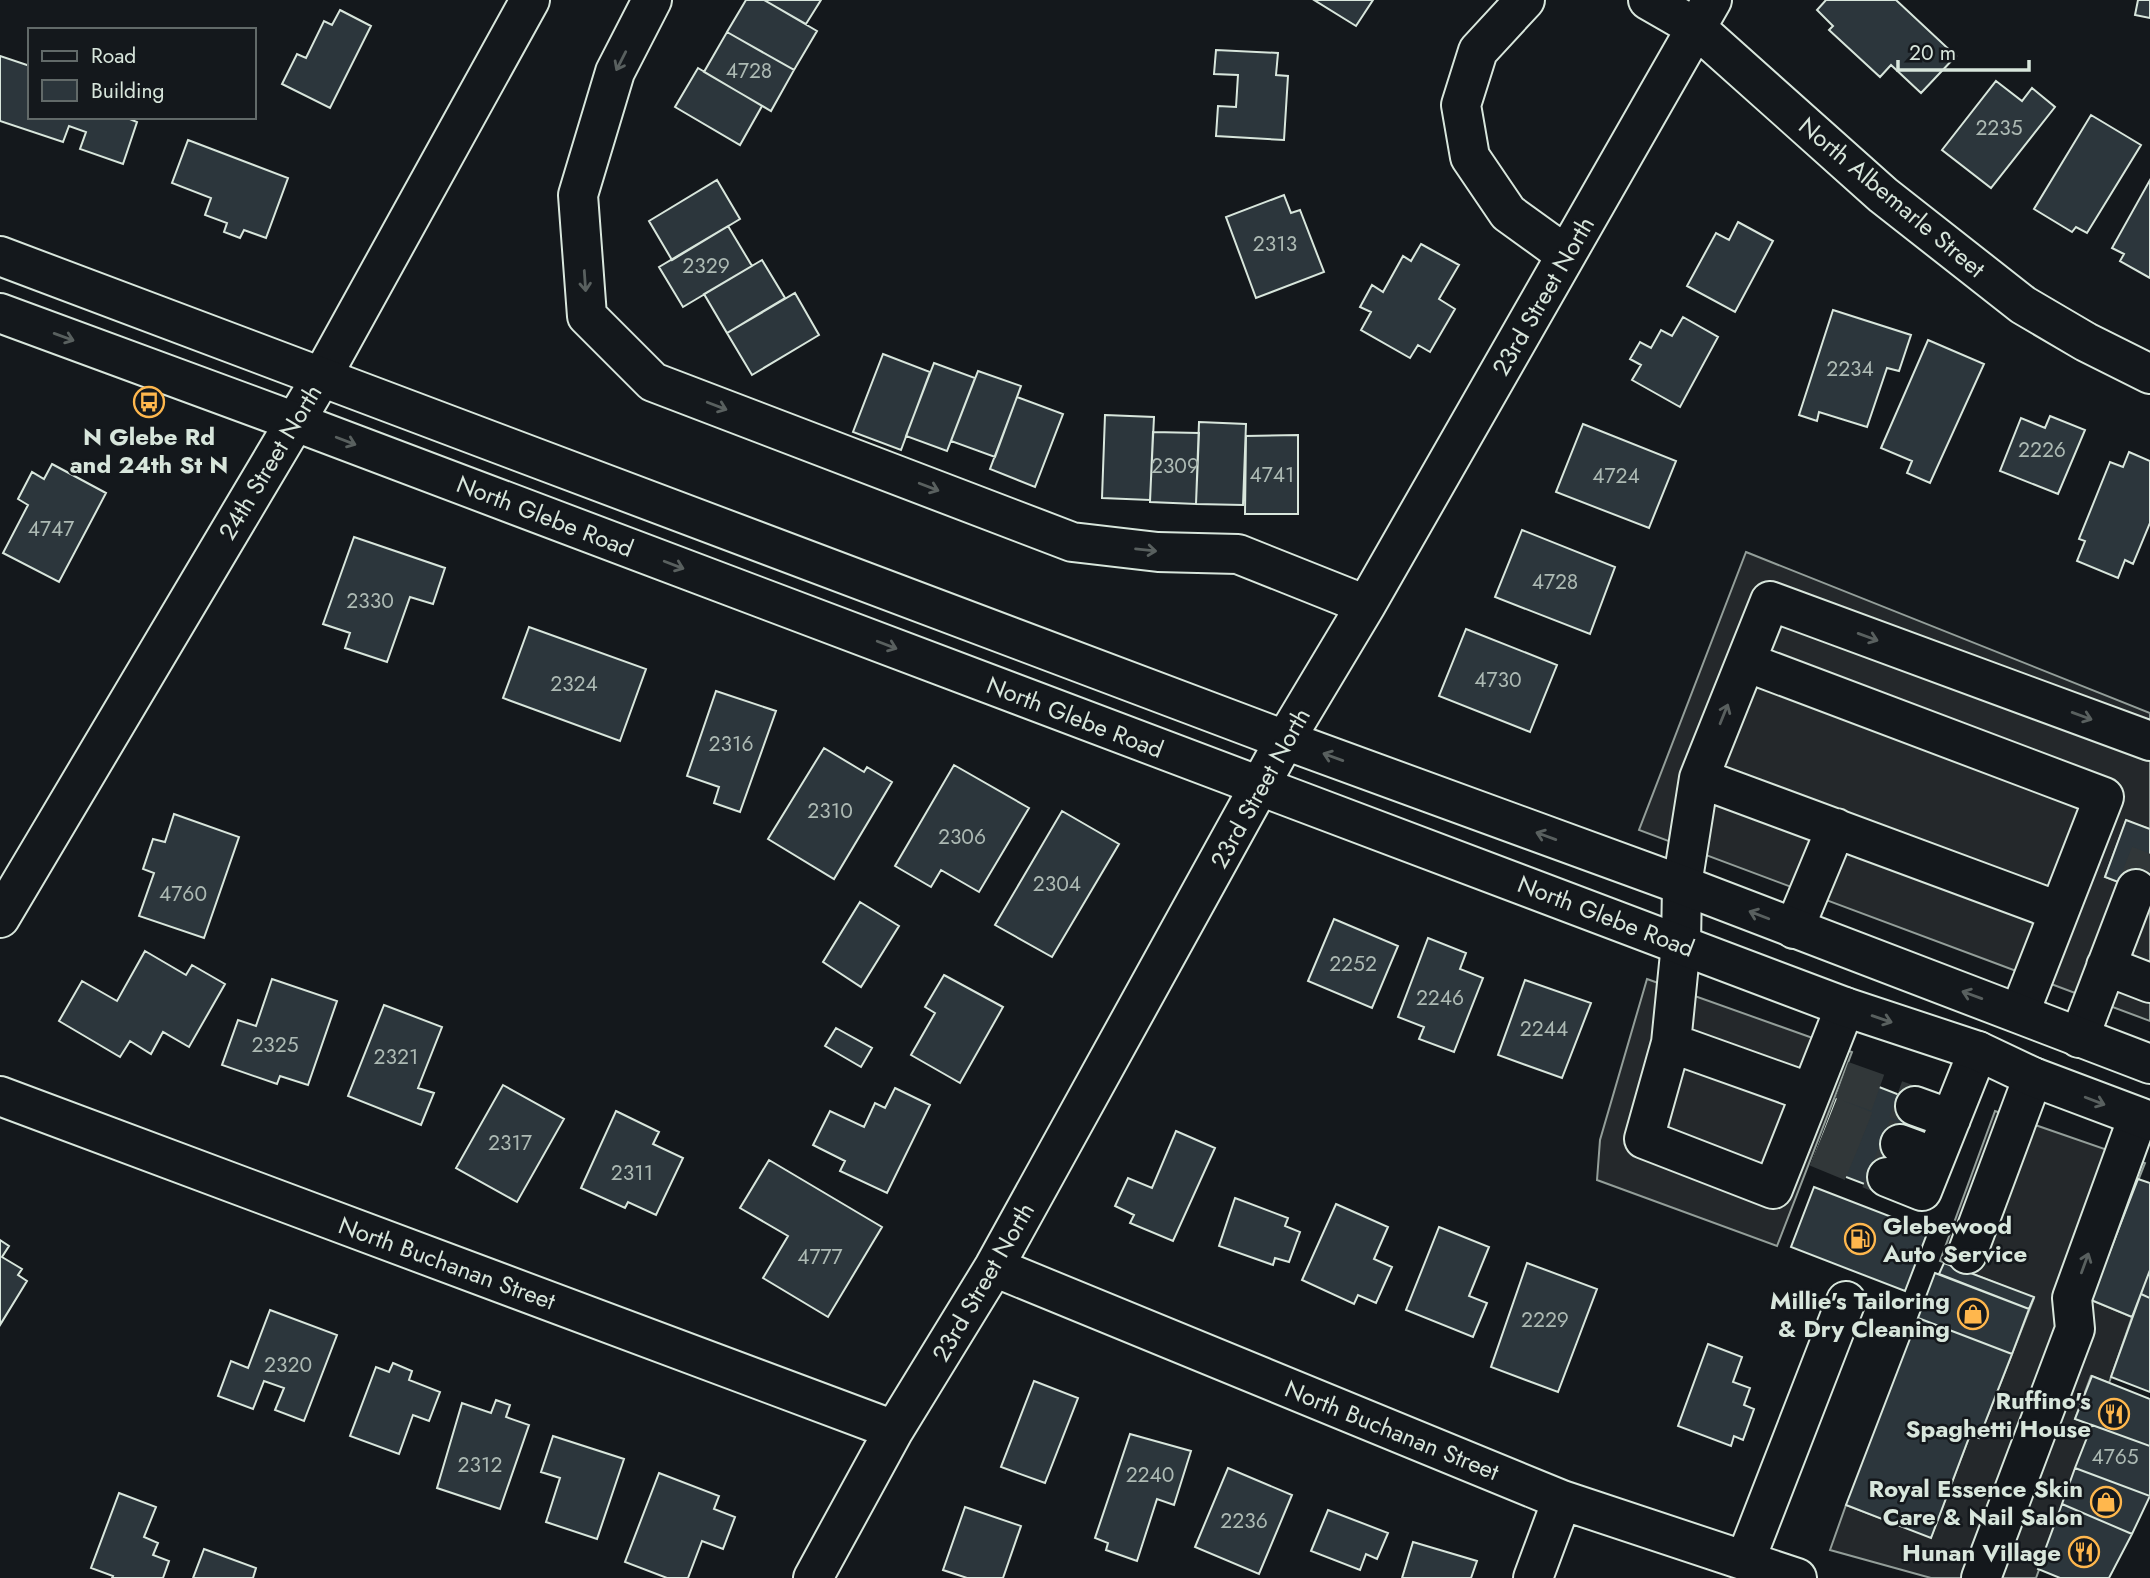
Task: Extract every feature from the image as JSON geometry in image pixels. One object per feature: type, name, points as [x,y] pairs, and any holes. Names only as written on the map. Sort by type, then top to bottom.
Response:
[{"type":"street","name":"24th Street North","points":[[0,918],[321,378],[530,0]]},
{"type":"street","points":[[652,0],[615,72],[578,195],[587,316],[653,382],[1072,542],[1158,552],[1238,554],[1366,605]]},
{"type":"street","points":[[1525,0],[1478,51],[1461,106],[1470,157],[1508,213],[1566,255]]},
{"type":"street","name":"North Albemarle Street","points":[[1648,0],[1704,13],[1883,195],[2023,305],[2086,342],[2150,374]]},
{"type":"street","name":"23rd Street North","points":[[813,1578],[894,1430],[994,1267],[1285,740],[1366,605],[1704,13]]},
{"type":"street","name":"North Glebe Road","points":[[0,256],[1285,740],[1682,885],[2150,1064]]},
{"type":"street","name":"North Glebe Road","points":[[0,313],[293,421],[1844,1007],[1978,1051],[2033,1077],[2144,1119]]},
{"type":"street","points":[[1844,1007],[1817,1108],[1773,1189],[1644,1139],[1671,1043],[1681,944],[1682,885],[1699,778],[1770,601],[2150,741]]},
{"type":"street","points":[[1746,662],[2104,797],[2020,1013]]},
{"type":"street","points":[[1699,778],[2058,911]]},
{"type":"street","points":[[1794,929],[1836,828]]},
{"type":"street","points":[[2079,1038],[2136,889]]},
{"type":"street","points":[[2106,967],[2150,983]]},
{"type":"street","points":[[1671,1043],[1817,1108]]},
{"type":"street","points":[[1894,1160],[1922,1191],[1978,1051]]},
{"type":"street","points":[[1967,1254],[2033,1077]]},
{"type":"street","name":"North Buchanan Street","points":[[0,1096],[894,1430]]},
{"type":"street","points":[[1915,1106],[1951,1119]]},
{"type":"street","points":[[1981,1578],[2075,1329],[2072,1298],[2144,1119]]},
{"type":"street","name":"North Buchanan Street","points":[[994,1267],[1562,1500],[1769,1571]]},
{"type":"street","points":[[1769,1571],[1846,1301]]},
{"type":"street","points":[[1533,1578],[1562,1500]]},
{"type":"shaded area","points":[[1746,552],[2150,713],[2150,829],[2126,821],[2105,877],[2150,894],[2150,1021],[1639,830]]},
{"type":"shaded area","points":[[1647,979],[1852,1052],[1777,1246],[1597,1180],[1600,1140]]},
{"type":"shaded area","points":[[1995,1111],[2145,1163],[2091,1300],[2132,1317],[2109,1383],[2091,1376],[2075,1419],[2092,1425],[2036,1578],[1931,1578],[1830,1550],[1846,1505],[1931,1537],[1970,1435],[1979,1438],[2034,1298],[1940,1261]]},
{"type":"building","points":[[746,0],[764,0],[817,31],[794,70],[727,32]]},
{"type":"building","points":[[764,0],[821,0],[806,24]]},
{"type":"building","points":[[1314,0],[1373,0],[1356,26]]},
{"type":"building","points":[[1826,0],[1896,0],[1956,56],[1921,93],[1891,65],[1880,77],[1829,30],[1833,26],[1817,10]]},
{"type":"building","points":[[2138,0],[2150,0],[2150,18],[2135,15]]},
{"type":"building","points":[[340,10],[371,26],[330,108],[282,84],[297,54],[306,58],[324,21],[332,25]]},
{"type":"building","points":[[727,32],[794,70],[771,111],[704,72]]},
{"type":"building","points":[[1216,50],[1278,53],[1276,75],[1288,76],[1284,140],[1216,136],[1218,106],[1236,107],[1238,75],[1214,74]]},
{"type":"building","points":[[0,56],[28,65],[28,119],[130,119],[137,122],[123,164],[80,149],[86,132],[69,126],[63,142],[0,121]]},
{"type":"building","points":[[698,68],[762,106],[740,145],[675,107]]},
{"type":"building","points":[[1996,81],[2022,101],[2032,88],[2055,107],[1991,188],[1942,150]]},
{"type":"building","points":[[2091,115],[2141,145],[2087,233],[2076,227],[2072,232],[2034,209]]},
{"type":"building","points":[[188,140],[288,178],[266,238],[244,230],[240,238],[224,232],[227,223],[205,215],[211,198],[172,183]]},
{"type":"building","points":[[717,180],[740,219],[672,260],[649,221]]},
{"type":"building","points":[[2150,180],[2150,278],[2120,261],[2124,254],[2112,248]]},
{"type":"building","points":[[1284,195],[1291,213],[1300,210],[1324,272],[1256,298],[1226,217]]},
{"type":"building","points":[[1738,222],[1773,241],[1735,312],[1687,286],[1716,233],[1729,240]]},
{"type":"building","points":[[728,226],[752,266],[683,307],[659,267]]},
{"type":"building","points":[[1421,244],[1459,265],[1439,299],[1455,309],[1430,352],[1418,345],[1410,358],[1361,330],[1371,312],[1360,307],[1372,285],[1383,292],[1403,256],[1411,261]]},
{"type":"building","points":[[762,260],[785,298],[727,333],[704,294]]},
{"type":"building","points":[[795,293],[819,335],[752,375],[727,333]]},
{"type":"building","points":[[1833,310],[1911,335],[1899,371],[1887,368],[1867,427],[1819,412],[1817,421],[1799,415]]},
{"type":"building","points":[[1683,317],[1718,337],[1680,407],[1632,380],[1641,365],[1630,359],[1640,342],[1651,348],[1661,330],[1672,336]]},
{"type":"building","points":[[1928,340],[1984,364],[1930,483],[1907,473],[1912,461],[1881,448]]},
{"type":"building","points":[[883,354],[930,372],[901,450],[853,432]]},
{"type":"building","points":[[934,363],[975,378],[947,451],[906,436]]},
{"type":"building","points":[[978,371],[1021,386],[995,457],[951,441]]},
{"type":"building","points":[[1017,397],[1063,414],[1035,487],[990,469]]},
{"type":"building","points":[[1105,415],[1154,417],[1150,500],[1102,498]]},
{"type":"building","points":[[2050,416],[2085,430],[2058,494],[2000,471],[2021,418],[2045,428]]},
{"type":"building","points":[[1199,422],[1246,424],[1243,505],[1196,504]]},
{"type":"building","points":[[1583,424],[1676,461],[1649,528],[1556,492]]},
{"type":"building","points":[[1153,432],[1199,433],[1196,504],[1150,502]]},
{"type":"building","points":[[1298,435],[1298,514],[1245,514],[1246,436]]},
{"type":"building","points":[[2129,452],[2150,461],[2150,523],[2133,564],[2125,560],[2118,578],[2077,561],[2085,541],[2079,539],[2110,462],[2123,467]]},
{"type":"building","points":[[52,464],[106,493],[59,582],[3,553],[28,505],[18,499],[32,472],[44,479]]},
{"type":"building","points":[[1522,530],[1615,567],[1590,634],[1495,597]]},
{"type":"building","points":[[354,537],[445,568],[433,604],[410,597],[387,662],[345,648],[350,633],[323,624]]},
{"type":"building","points":[[529,627],[646,669],[620,741],[503,698]]},
{"type":"building","points":[[1466,629],[1557,665],[1530,732],[1439,696]]},
{"type":"building","points":[[716,691],[776,711],[740,812],[714,803],[719,787],[687,776]]},
{"type":"building","points":[[824,748],[864,772],[867,767],[892,782],[834,879],[768,839]]},
{"type":"building","points":[[954,765],[1029,808],[979,892],[941,870],[931,887],[895,866]]},
{"type":"building","points":[[1062,811],[1119,844],[1052,957],[995,925]]},
{"type":"building","points":[[174,814],[239,837],[204,938],[139,916],[154,873],[143,869],[153,839],[165,842]]},
{"type":"building","points":[[2126,820],[2150,829],[2150,894],[2105,877]]},
{"type":"building","points":[[860,902],[899,926],[861,987],[823,962]]},
{"type":"building","points":[[1334,919],[1398,946],[1372,1008],[1308,981]]},
{"type":"building","points":[[1428,938],[1466,953],[1460,969],[1483,978],[1454,1052],[1419,1039],[1424,1027],[1398,1017]]},
{"type":"building","points":[[145,951],[186,975],[192,965],[225,984],[189,1047],[163,1032],[151,1054],[130,1041],[120,1057],[59,1021],[82,981],[117,1001]]},
{"type":"building","points":[[944,975],[1003,1007],[960,1083],[911,1055],[935,1013],[925,1007]]},
{"type":"building","points":[[272,979],[337,1001],[308,1085],[280,1076],[277,1084],[222,1065],[238,1020],[256,1026]]},
{"type":"building","points":[[1525,980],[1591,1003],[1562,1078],[1498,1055]]},
{"type":"building","points":[[384,1005],[442,1027],[418,1088],[434,1093],[421,1125],[348,1096]]},
{"type":"building","points":[[836,1028],[872,1048],[861,1067],[825,1046]]},
{"type":"building","points":[[1846,1074],[1915,1101],[1880,1190],[1812,1164]]},
{"type":"building","points":[[503,1085],[564,1119],[517,1202],[456,1168]]},
{"type":"building","points":[[895,1088],[930,1105],[887,1193],[840,1171],[845,1161],[813,1145],[830,1111],[864,1127],[875,1103],[885,1108]]},
{"type":"building","points":[[616,1111],[659,1132],[653,1144],[683,1158],[656,1215],[628,1202],[625,1208],[581,1188]]},
{"type":"building","points":[[1176,1131],[1215,1148],[1173,1241],[1130,1223],[1134,1215],[1115,1206],[1128,1178],[1152,1188]]},
{"type":"building","points":[[769,1160],[882,1227],[828,1317],[763,1278],[788,1236],[740,1208]]},
{"type":"building","points":[[2138,1179],[2150,1183],[2150,1270],[2132,1317],[2091,1300]]},
{"type":"building","name":"Glebewood Auto Service","points":[[1814,1187],[1928,1231],[1905,1291],[1791,1247]]},
{"type":"building","points":[[1235,1198],[1288,1218],[1285,1226],[1300,1232],[1289,1262],[1275,1258],[1273,1265],[1219,1246]]},
{"type":"building","points":[[1336,1204],[1388,1227],[1374,1259],[1392,1267],[1376,1303],[1358,1295],[1354,1304],[1302,1280]]},
{"type":"building","points":[[1439,1227],[1489,1247],[1469,1296],[1487,1303],[1473,1337],[1406,1310]]},
{"type":"building","points":[[0,1240],[9,1246],[2,1257],[22,1269],[18,1275],[27,1281],[0,1325]]},
{"type":"building","points":[[1527,1263],[1597,1289],[1558,1392],[1491,1367]]},
{"type":"building","points":[[1944,1263],[2034,1297],[2029,1309],[1939,1274]]},
{"type":"building","points":[[2150,1270],[2150,1298],[2141,1294]]},
{"type":"building","name":"Millie's Tailoring & Dry Cleaning","points":[[1935,1273],[2029,1309],[2012,1354],[1918,1318]]},
{"type":"building","points":[[2141,1294],[2150,1298],[2150,1392],[2111,1377]]},
{"type":"building","points":[[270,1310],[337,1335],[304,1421],[275,1410],[284,1388],[264,1381],[253,1409],[218,1396],[231,1361],[248,1368]]},
{"type":"building","points":[[1918,1318],[2012,1354],[1979,1438],[1970,1435],[1931,1538],[1846,1505]]},
{"type":"building","points":[[1708,1344],[1742,1357],[1733,1382],[1750,1388],[1744,1405],[1754,1409],[1743,1440],[1734,1436],[1731,1446],[1678,1426]]},
{"type":"building","points":[[393,1363],[412,1371],[409,1380],[440,1392],[429,1421],[413,1415],[399,1454],[350,1436],[376,1367],[389,1372]]},
{"type":"building","name":"Ruffino's Spaghetti House","points":[[2092,1376],[2150,1399],[2150,1446],[2075,1419]]},
{"type":"building","points":[[1034,1381],[1078,1398],[1045,1483],[1001,1467]]},
{"type":"building","points":[[496,1400],[510,1405],[506,1417],[529,1425],[500,1509],[437,1488],[462,1403],[491,1413]]},
{"type":"building","points":[[2092,1425],[2150,1446],[2150,1496],[2075,1468]]},
{"type":"building","points":[[1130,1434],[1191,1451],[1174,1505],[1157,1499],[1137,1561],[1106,1550],[1108,1543],[1095,1538]]},
{"type":"building","points":[[553,1436],[624,1459],[597,1539],[546,1522],[560,1478],[541,1472]]},
{"type":"building","points":[[1228,1468],[1292,1495],[1259,1574],[1195,1547]]},
{"type":"building","name":"Royal Essence Skin Care & Nail Salon","points":[[2075,1468],[2150,1496],[2132,1534],[2062,1504]]},
{"type":"building","points":[[659,1473],[719,1496],[714,1509],[735,1517],[723,1549],[702,1541],[688,1578],[667,1578],[625,1562]]},
{"type":"building","points":[[119,1493],[156,1507],[144,1537],[158,1543],[153,1555],[169,1561],[163,1578],[112,1578],[113,1576],[91,1568]]},
{"type":"building","name":"Hunan Village","points":[[2062,1504],[2132,1534],[2109,1578],[2060,1578],[2038,1569]]},
{"type":"building","points":[[965,1507],[1021,1526],[1003,1578],[967,1578],[943,1570]]},
{"type":"building","points":[[1328,1510],[1388,1533],[1377,1559],[1366,1554],[1360,1570],[1311,1551]]},
{"type":"building","points":[[1413,1542],[1477,1561],[1471,1578],[1402,1578]]},
{"type":"building","points":[[204,1549],[256,1568],[253,1578],[193,1578]]},
{"type":"tunnel","points":[[2136,889],[2150,853]]},
{"type":"tunnel","points":[[1842,1080],[1915,1106]]},
{"type":"tunnel","points":[[1830,1116],[1900,1144]]},
{"type":"tunnel","points":[[1817,1148],[1887,1177]]},
{"type":"place","name":"N Glebe Rd and 24th St N","points":[[149,402]]},
{"type":"place","name":"Glebewood Auto Service","points":[[1860,1239]]},
{"type":"place","name":"Millie's Tailoring & Dry Cleaning","points":[[1973,1314]]},
{"type":"place","name":"Ruffino's Spaghetti House","points":[[2114,1414]]},
{"type":"place","name":"Royal Essence Skin Care & Nail Salon","points":[[2106,1502]]},
{"type":"place","name":"Hunan Village","points":[[2084,1552]]}]
